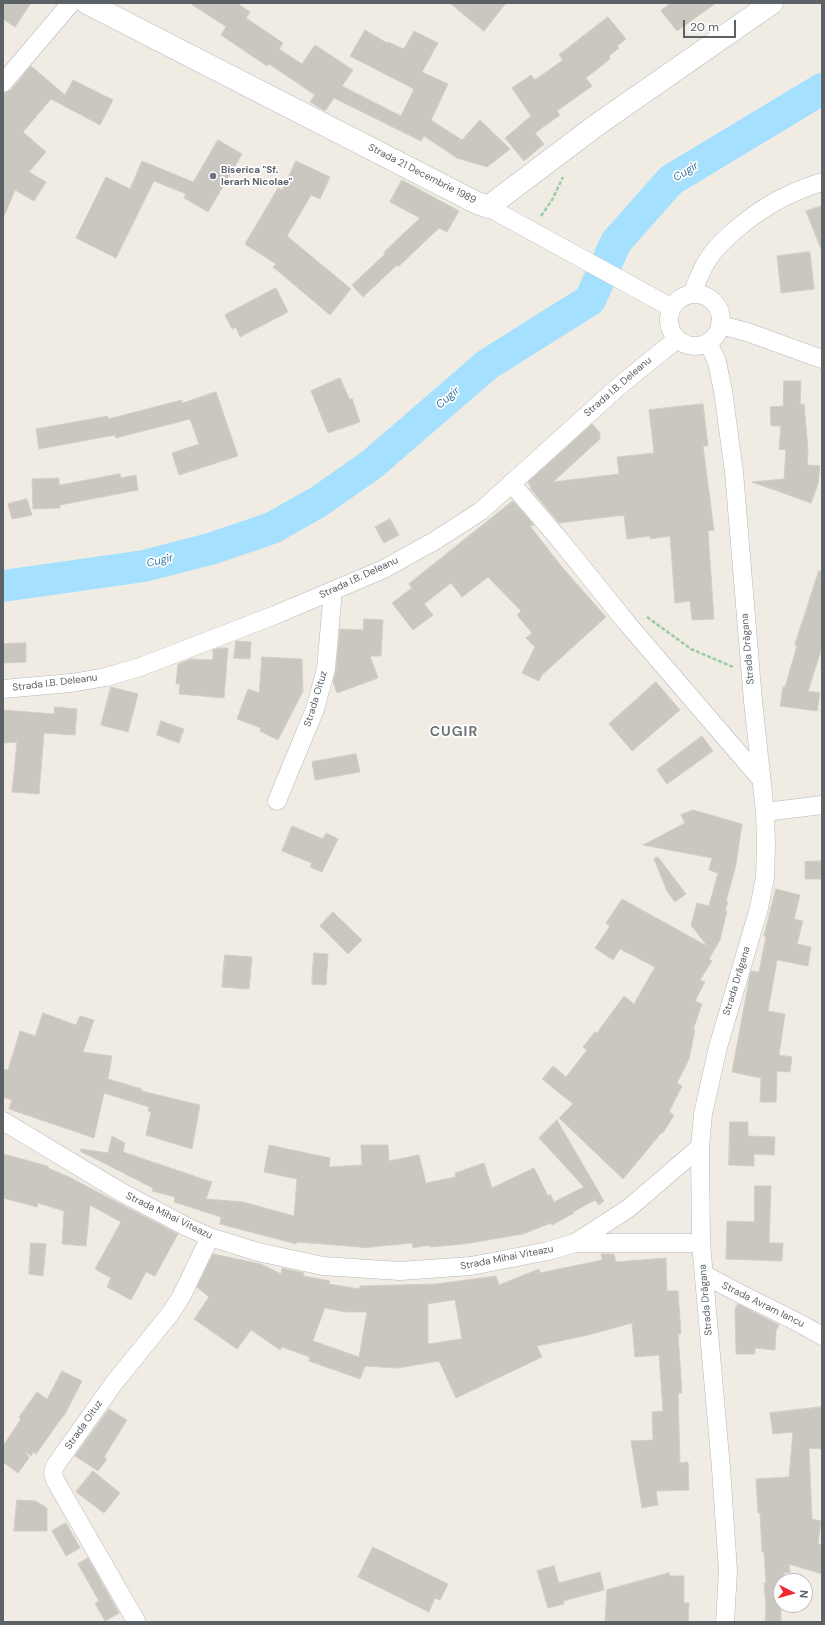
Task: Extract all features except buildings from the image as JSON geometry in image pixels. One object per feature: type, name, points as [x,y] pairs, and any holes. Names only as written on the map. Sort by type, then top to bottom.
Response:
[{"type":"main road","name":"Strada 21 Decembrie 1989","points":[[87,3],[476,203],[488,207],[598,124],[773,3]]},
{"type":"street","points":[[3,83],[71,3]]},
{"type":"street","points":[[692,294],[699,275],[709,257],[726,238],[754,214],[777,200],[802,188],[822,182]]},
{"type":"street","points":[[488,207],[672,308]]},
{"type":"street","points":[[692,294],[708,298],[714,303],[718,309],[720,325],[718,332],[708,342],[692,346],[684,344],[677,339],[669,324],[669,316],[672,308],[680,299],[692,294]]},
{"type":"street","points":[[720,325],[747,332],[822,358]]},
{"type":"street","name":"Strada I.B. Deleanu","points":[[3,689],[71,683],[106,677],[140,667],[333,592],[384,569],[436,540],[480,510],[618,387],[677,339]]},
{"type":"street","name":"Strada Drăgana","points":[[708,342],[717,362],[723,391],[734,472],[750,674],[760,778],[765,812],[766,845],[765,877],[759,908],[718,1047],[703,1114],[700,1147],[701,1243],[722,1468],[728,1571],[725,1622]]},
{"type":"street","points":[[511,483],[560,540],[626,622],[760,778]]},
{"type":"street","name":"Strada Oituz","points":[[277,801],[315,709],[324,676],[333,592]]},
{"type":"street","points":[[765,812],[822,805]]},
{"type":"street","name":"Strada Mihai Viteazu","points":[[3,1121],[122,1192],[210,1237],[258,1252],[323,1266],[400,1271],[471,1266],[548,1251],[575,1243],[629,1208],[700,1147]]},
{"type":"street","name":"Strada Oituz","points":[[136,1621],[55,1480],[53,1473],[55,1466],[114,1383],[170,1314],[181,1297],[210,1237]]},
{"type":"street","points":[[575,1243],[701,1243]]},
{"type":"street","name":"Strada Avram Iancu","points":[[704,1274],[730,1290],[808,1327],[822,1336]]},
{"type":"path","points":[[530,231],[552,200],[564,175]]},
{"type":"path","points":[[644,615],[691,650],[750,674]]},
{"type":"waterway","name":"Cugir","points":[[3,586],[144,566],[210,549],[272,528],[318,502],[371,465],[488,364],[590,300],[616,242],[671,180],[822,89]]},
{"type":"place","name":"Biserica \"Sf. Ierarh Nicolae\"","points":[[213,176]]},
{"type":"district","name":"CUGIR","points":[[454,732]]}]
